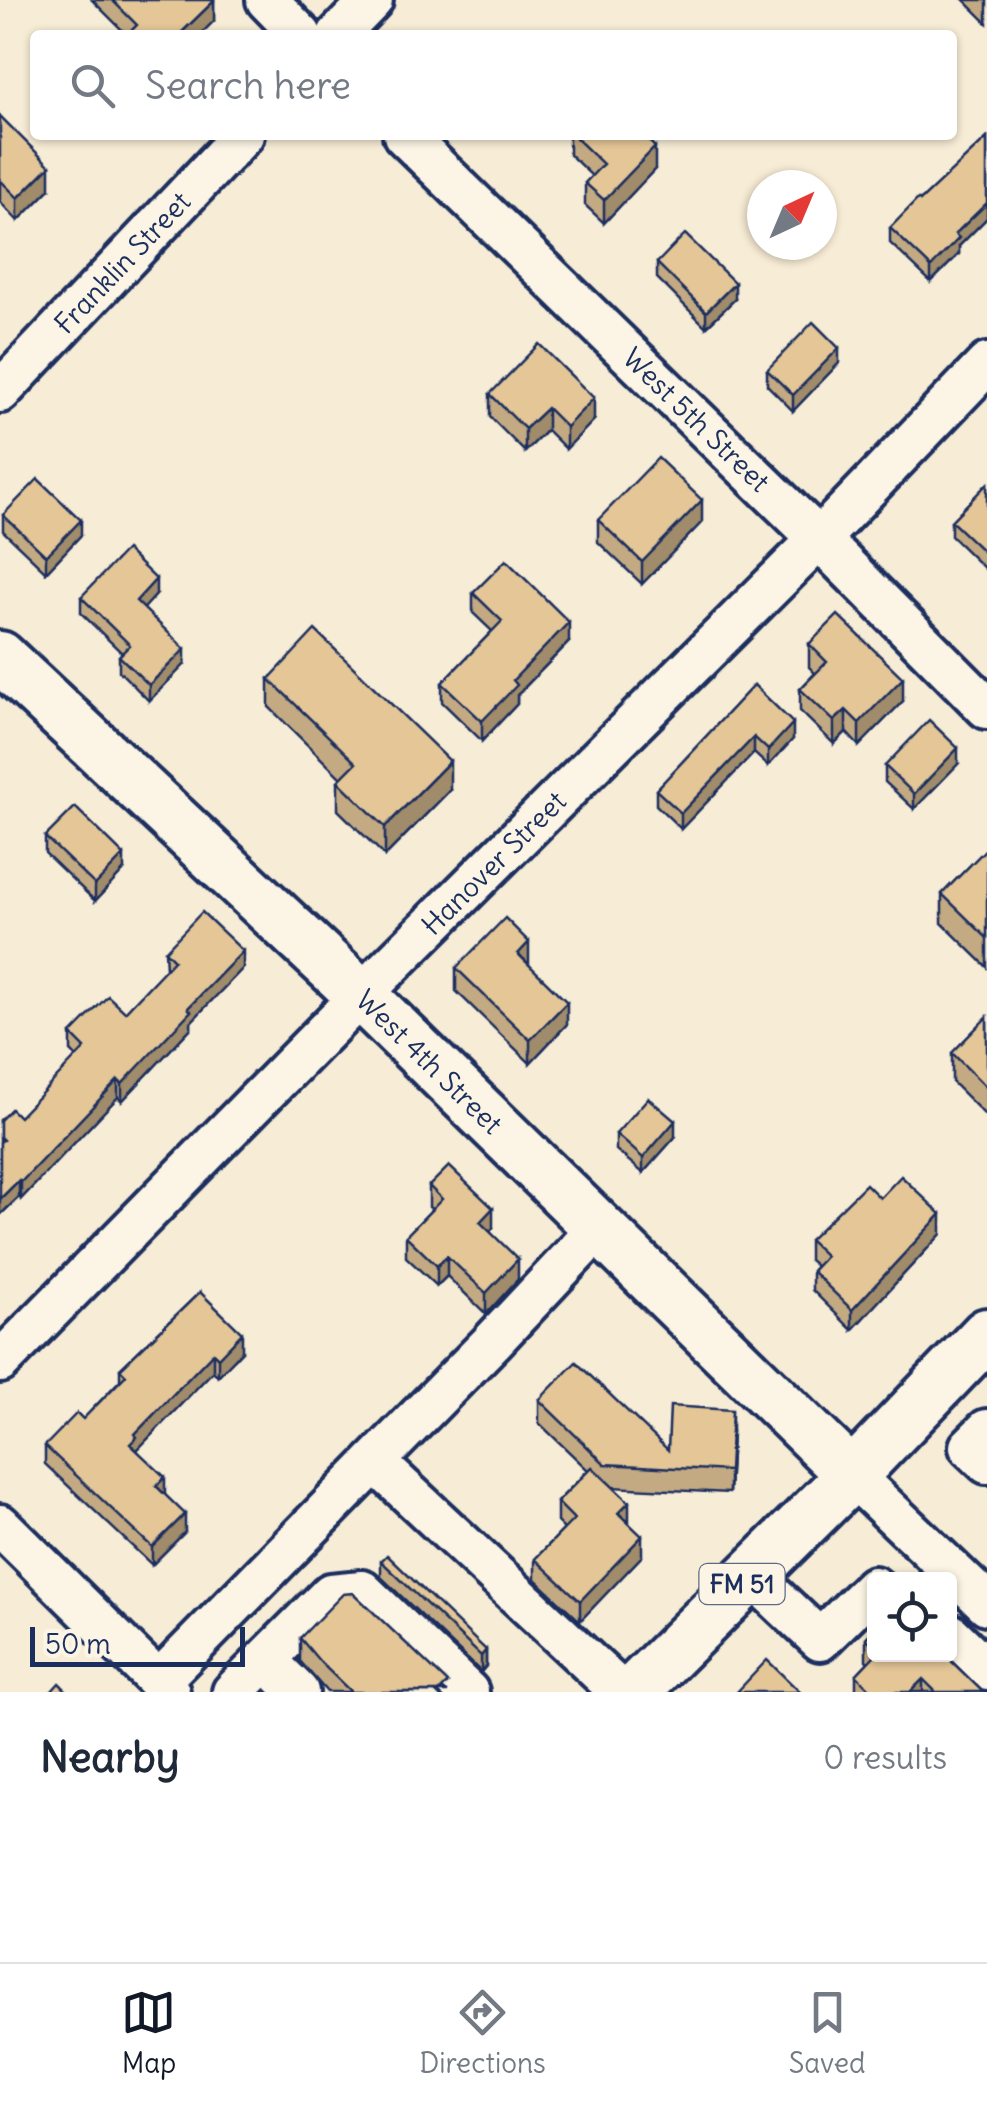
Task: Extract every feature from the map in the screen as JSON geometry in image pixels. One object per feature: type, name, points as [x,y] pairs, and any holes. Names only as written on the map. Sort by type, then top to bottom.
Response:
[{"type":"main road","name":"West 4th Street","points":[[0,657],[361,994],[852,1475]]},
{"type":"main road","name":"FM 51","points":[[642,1688],[987,1334]]},
{"type":"street","points":[[267,0],[297,30]]},
{"type":"street","points":[[343,30],[372,0]]},
{"type":"street","name":"Franklin Street","points":[[0,392],[238,140]]},
{"type":"street","name":"West 5th Street","points":[[409,140],[820,539],[987,708]]},
{"type":"street","name":"Hanover Street","points":[[0,1362],[361,994],[820,539],[987,364]]},
{"type":"street","points":[[0,1524],[153,1685],[375,1462],[598,1228]]},
{"type":"street","points":[[987,1430],[970,1447],[987,1463]]},
{"type":"street","points":[[375,1462],[642,1688]]},
{"type":"street","points":[[852,1475],[987,1604]]},
{"type":"street","points":[[892,1572],[922,1542]]},
{"type":"street","points":[[751,1575],[820,1640],[867,1596]]},
{"type":"street","points":[[233,1692],[331,1594],[362,1591],[468,1692]]},
{"type":"street","points":[[957,1641],[987,1670]]},
{"type":"street","points":[[266,1660],[298,1692]]},
{"type":"building","points":[[112,0],[214,0],[184,30],[132,30],[137,25]]},
{"type":"building","points":[[0,116],[50,166],[18,198],[0,180]]},
{"type":"building","points":[[987,138],[987,203],[955,234],[959,238],[931,267],[890,228]]},
{"type":"building","points":[[578,140],[648,140],[655,147],[604,200],[585,183],[603,164]]},
{"type":"building","points":[[685,234],[735,283],[706,312],[657,263]]},
{"type":"building","points":[[813,322],[839,348],[793,395],[767,370]]},
{"type":"building","points":[[539,344],[594,398],[566,427],[547,408],[525,429],[490,394]]},
{"type":"building","points":[[658,458],[702,500],[642,562],[598,520]]},
{"type":"building","points":[[38,479],[81,520],[46,556],[3,515]]},
{"type":"building","points":[[987,484],[987,555],[951,521]]},
{"type":"building","points":[[126,550],[156,579],[136,601],[185,649],[149,685],[119,656],[130,645],[81,597]]},
{"type":"building","points":[[506,560],[569,622],[513,680],[517,685],[482,721],[442,683],[502,621],[473,593]]},
{"type":"building","points":[[838,615],[903,678],[859,723],[846,710],[834,721],[800,689],[827,662],[809,644]]},
{"type":"building","points":[[315,630],[450,761],[385,827],[338,781],[356,763],[269,679]]},
{"type":"building","points":[[754,685],[793,723],[768,750],[754,737],[681,813],[656,790]]},
{"type":"building","points":[[929,720],[958,748],[914,794],[885,766]]},
{"type":"building","points":[[75,807],[124,855],[95,885],[45,837]]},
{"type":"building","points":[[987,848],[987,938],[942,894]]},
{"type":"building","points":[[202,912],[243,951],[122,1084],[118,1080],[0,1199],[0,1120],[11,1109],[19,1117],[85,1048],[71,1034],[108,996],[125,1012],[174,960],[165,951]]},
{"type":"building","points":[[505,918],[529,942],[518,954],[567,1002],[530,1040],[456,968]]},
{"type":"building","points":[[987,1017],[987,1088],[952,1053]]},
{"type":"building","points":[[648,1098],[675,1121],[643,1158],[616,1134]]},
{"type":"building","points":[[449,1166],[493,1208],[480,1222],[518,1259],[486,1293],[447,1256],[437,1266],[406,1236],[442,1199],[429,1186]]},
{"type":"building","points":[[901,1176],[941,1214],[852,1310],[812,1271],[826,1256],[809,1240],[866,1184],[880,1198]]},
{"type":"building","points":[[200,1292],[242,1333],[218,1358],[213,1353],[135,1434],[137,1437],[130,1444],[165,1477],[156,1486],[185,1514],[152,1547],[45,1446],[77,1413],[83,1419],[126,1375],[120,1369]]},
{"type":"building","points":[[576,1362],[668,1450],[670,1406],[732,1410],[729,1471],[605,1464],[539,1400]]},
{"type":"building","points":[[592,1467],[629,1502],[618,1513],[642,1536],[580,1601],[535,1559],[574,1519],[557,1502]]},
{"type":"building","points":[[387,1555],[486,1650],[481,1656],[381,1561]]},
{"type":"building","points":[[353,1593],[448,1683],[439,1692],[351,1692],[321,1663],[300,1638],[343,1594]]},
{"type":"building","points":[[767,1660],[800,1692],[737,1692]]},
{"type":"building","points":[[868,1662],[952,1662],[983,1692],[936,1692],[923,1679],[910,1692],[873,1692],[856,1675]]},
{"type":"building","points":[[59,1683],[68,1692],[51,1692]]}]
